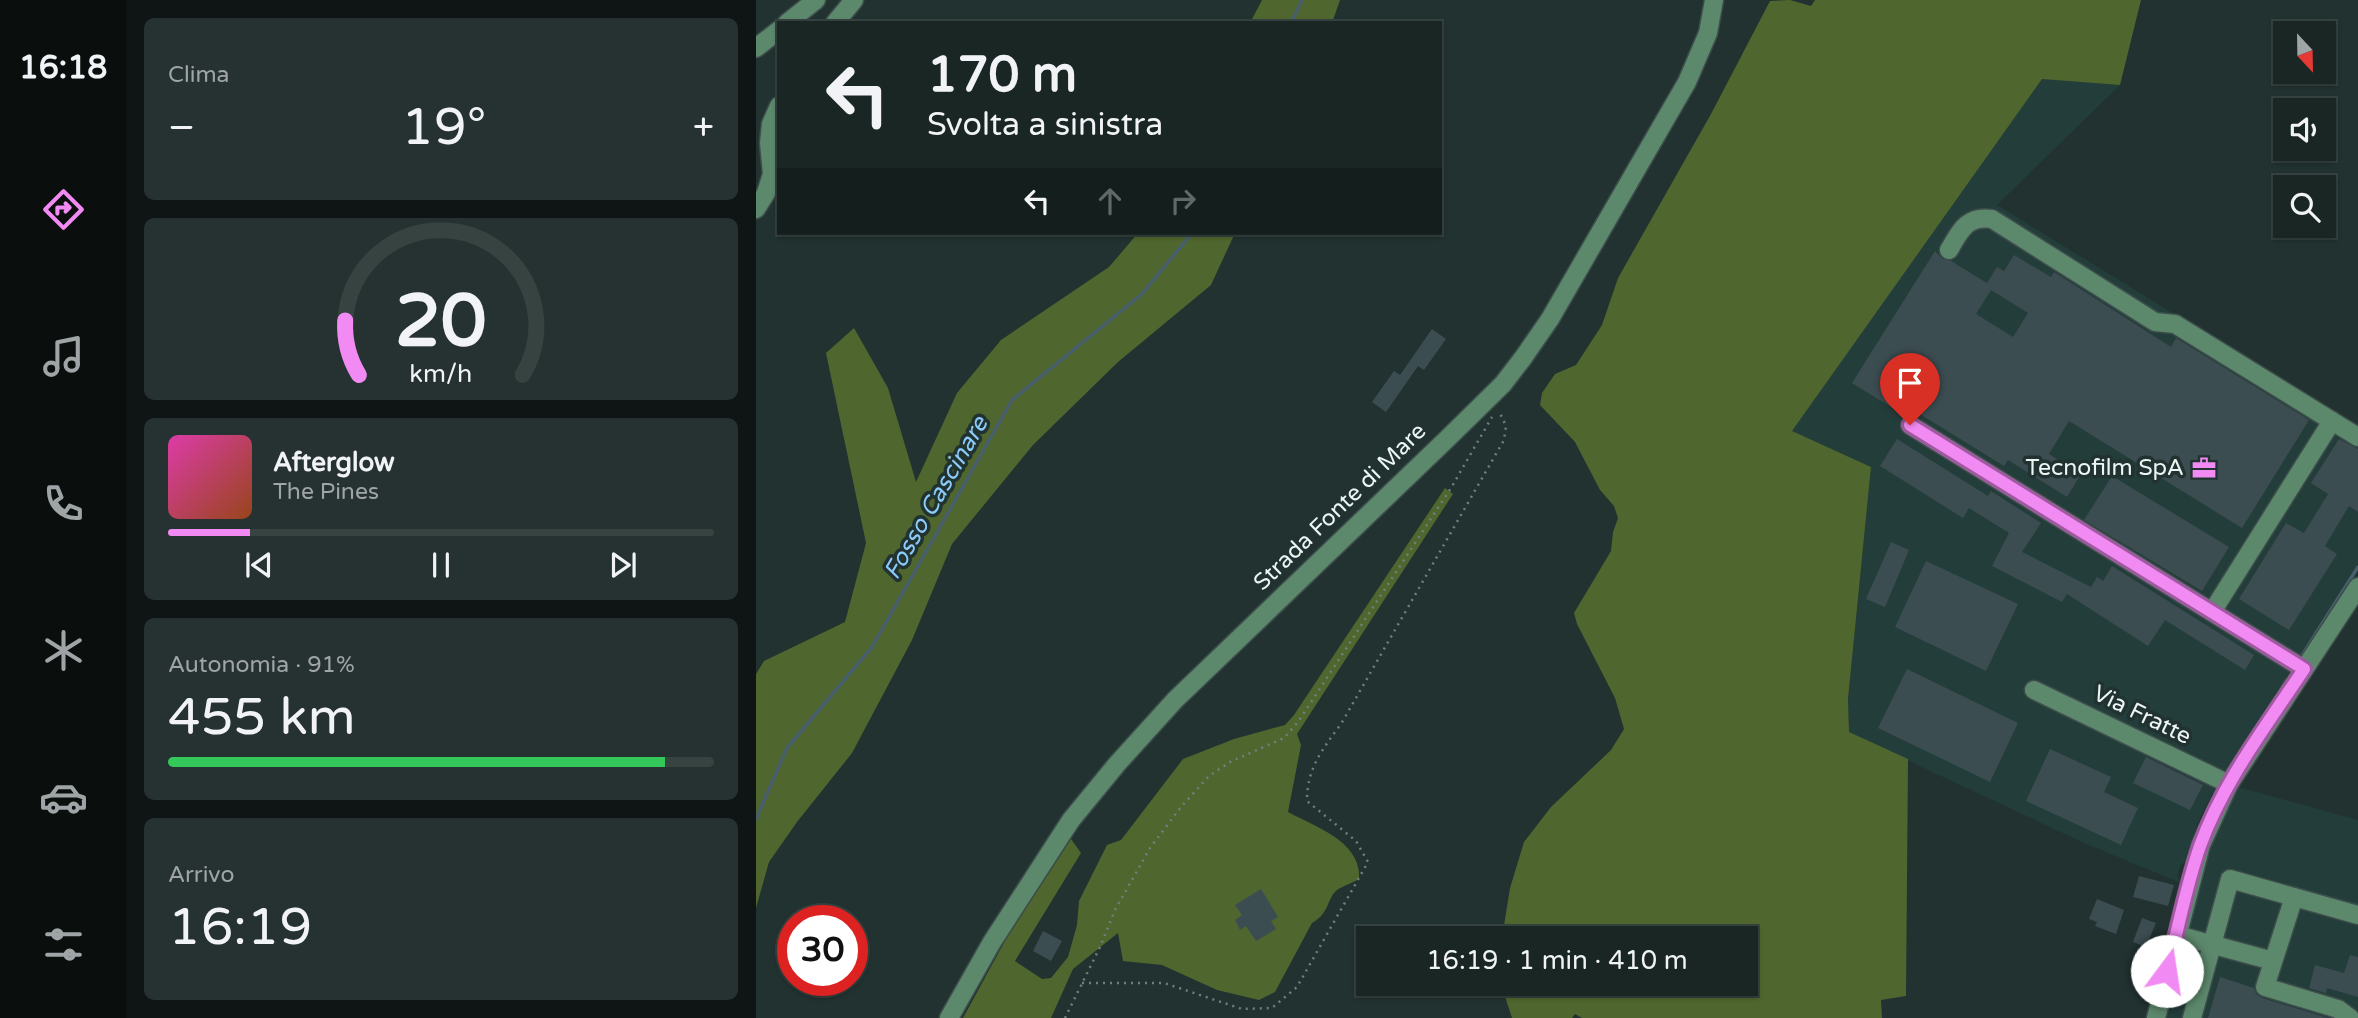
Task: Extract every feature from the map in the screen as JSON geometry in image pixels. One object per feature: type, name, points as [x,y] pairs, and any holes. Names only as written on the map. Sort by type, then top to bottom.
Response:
[{"type":"street","points":[[790,21],[816,0]]},
{"type":"street","points":[[837,21],[854,0]]},
{"type":"street","name":"Strada Fonte di Mare","points":[[949,1018],[992,942],[1071,820],[1117,764],[1175,700],[1494,393],[1523,358],[1550,319],[1687,82],[1708,33],[1714,0]]},
{"type":"street","points":[[756,48],[777,32]]},
{"type":"street","points":[[756,209],[766,193],[772,174],[769,144],[771,124],[777,110]]},
{"type":"street","points":[[1949,250],[1963,226],[1971,220],[1983,217],[1992,219],[2155,323],[2175,324],[2358,437]]},
{"type":"street","points":[[2212,612],[2332,421]]},
{"type":"street","points":[[1910,425],[2304,669]]},
{"type":"street","points":[[2156,1018],[2201,845],[2230,784],[2358,587]]},
{"type":"street","name":"Via Fratte","points":[[2034,690],[2230,784]]},
{"type":"street","points":[[2192,1018],[2230,879],[2358,915]]},
{"type":"street","points":[[2294,897],[2265,987],[2338,1009],[2350,1018]]},
{"type":"street","points":[[2177,935],[2273,961]]},
{"type":"path","points":[[1065,1018],[1115,910],[1150,848],[1209,776],[1230,762],[1284,738],[1298,722],[1479,443],[1497,408],[1506,426],[1504,440],[1341,724],[1318,757],[1307,781],[1307,801],[1356,841],[1368,862],[1297,987],[1272,1008],[1242,1009],[1164,983],[1082,984]]},
{"type":"shaded area","points":[[2042,78],[2120,85],[1997,205],[2358,427],[2358,564],[2214,790],[2198,823],[2187,862],[2181,864],[2177,876],[2181,883],[2084,843],[1849,733],[1848,699],[1871,467],[1791,431]]},
{"type":"shaded area","points":[[2238,787],[2358,820],[2358,1018],[2163,1018],[2180,948],[2192,950],[2196,930],[2188,927],[2204,860]]},
{"type":"green space","points":[[1262,0],[1340,0],[1333,21],[1251,21]]},
{"type":"green space","points":[[1790,0],[1811,6],[1815,0],[2141,0],[2120,85],[2042,79],[1792,431],[1871,467],[1848,699],[1849,732],[1908,759],[1906,996],[1881,1000],[1882,1018],[1582,1018],[1575,1014],[1572,1018],[1512,1018],[1505,996],[1758,996],[1758,926],[1504,926],[1510,888],[1524,842],[1551,807],[1611,750],[1624,729],[1615,698],[1574,613],[1611,551],[1618,518],[1614,506],[1600,490],[1575,442],[1540,405],[1542,393],[1555,374],[1576,365],[1602,325],[1618,278],[1711,114],[1770,1]]},
{"type":"green space","points":[[1136,235],[1234,235],[1211,285],[1118,362],[1033,445],[952,544],[912,640],[852,753],[769,862],[756,908],[756,674],[764,661],[845,622],[866,543],[826,353],[854,328],[888,388],[916,482],[957,393],[1001,340],[1109,267]]},
{"type":"green space","points":[[1445,488],[1453,494],[1297,734],[1301,745],[1288,812],[1324,830],[1345,845],[1358,866],[1359,879],[1339,889],[1322,914],[1312,923],[1275,992],[1259,1000],[1217,990],[1162,965],[1123,961],[1118,933],[1073,969],[1051,1018],[963,1018],[1006,939],[1071,839],[1081,853],[1015,961],[1042,979],[1051,978],[1068,957],[1077,925],[1079,901],[1107,845],[1121,840],[1183,759],[1234,739],[1285,725]]},
{"type":"building","points":[[1935,251],[1943,259],[1987,283],[1997,267],[2004,271],[2014,255],[2051,277],[2054,272],[2171,347],[2176,338],[2309,420],[2242,528],[2069,421],[2049,454],[2081,474],[2067,497],[2008,460],[2004,466],[1910,408],[1904,415],[1852,383]],"holes":[[[1991,290],[2028,313],[2013,337],[1976,314]]]},
{"type":"building","points":[[1432,329],[1446,339],[1424,370],[1418,366],[1386,412],[1372,402],[1394,371],[1400,375]]},
{"type":"building","points":[[1897,439],[1988,496],[1991,491],[2041,523],[2022,552],[2091,587],[2097,577],[2103,581],[2112,566],[2254,655],[2245,670],[2165,620],[2148,646],[2067,594],[2062,602],[1992,566],[2009,533],[1969,508],[1963,518],[1880,466]]},
{"type":"building","points":[[2339,439],[2358,449],[2358,512],[2349,506],[2325,546],[2337,554],[2289,630],[2239,599],[2286,523],[2304,533],[2328,494],[2311,483]]},
{"type":"building","points":[[2112,476],[2229,547],[2202,591],[2084,520]]},
{"type":"building","points":[[1891,542],[1909,550],[1885,607],[1866,599]]},
{"type":"building","points":[[1926,561],[2018,604],[1986,671],[1895,627]]},
{"type":"building","points":[[1907,669],[2018,723],[1990,782],[1878,728]]},
{"type":"building","points":[[2050,749],[2111,777],[2104,792],[2138,808],[2121,845],[2026,801]]},
{"type":"building","points":[[2146,757],[2203,785],[2190,810],[2133,783]]},
{"type":"building","points":[[2139,876],[2174,885],[2168,906],[2133,897]]},
{"type":"building","points":[[1261,889],[1278,917],[1271,921],[1276,929],[1256,941],[1246,926],[1240,930],[1235,920],[1242,915],[1235,905]]},
{"type":"building","points":[[2097,899],[2124,910],[2116,934],[2095,926],[2097,922],[2089,919]]},
{"type":"building","points":[[2142,918],[2156,923],[2146,947],[2133,942]]},
{"type":"building","points":[[1043,931],[1062,941],[1051,961],[1033,951]]},
{"type":"building","points":[[2350,955],[2358,957],[2358,997],[2327,988],[2326,993],[2309,988],[2315,965],[2344,973]]},
{"type":"building","points":[[2220,977],[2254,988],[2256,994],[2262,998],[2328,1018],[2208,1018]]},
{"type":"waterway","name":"Fosso Cascinare","points":[[1292,21],[1302,0]]},
{"type":"waterway","name":"Fosso Cascinare","points":[[756,819],[787,748],[872,647],[1012,400],[1142,294],[1190,235]]},
{"type":"waterway","points":[[2299,660],[2358,567]]},
{"type":"waterway","points":[[2281,689],[2287,679]]},
{"type":"place","name":"Tecnofilm SpA","points":[[2204,468]]},
{"type":"route","points":[[1910,425],[2304,669],[2230,784],[2212,819],[2192,874],[2167,971]]}]
